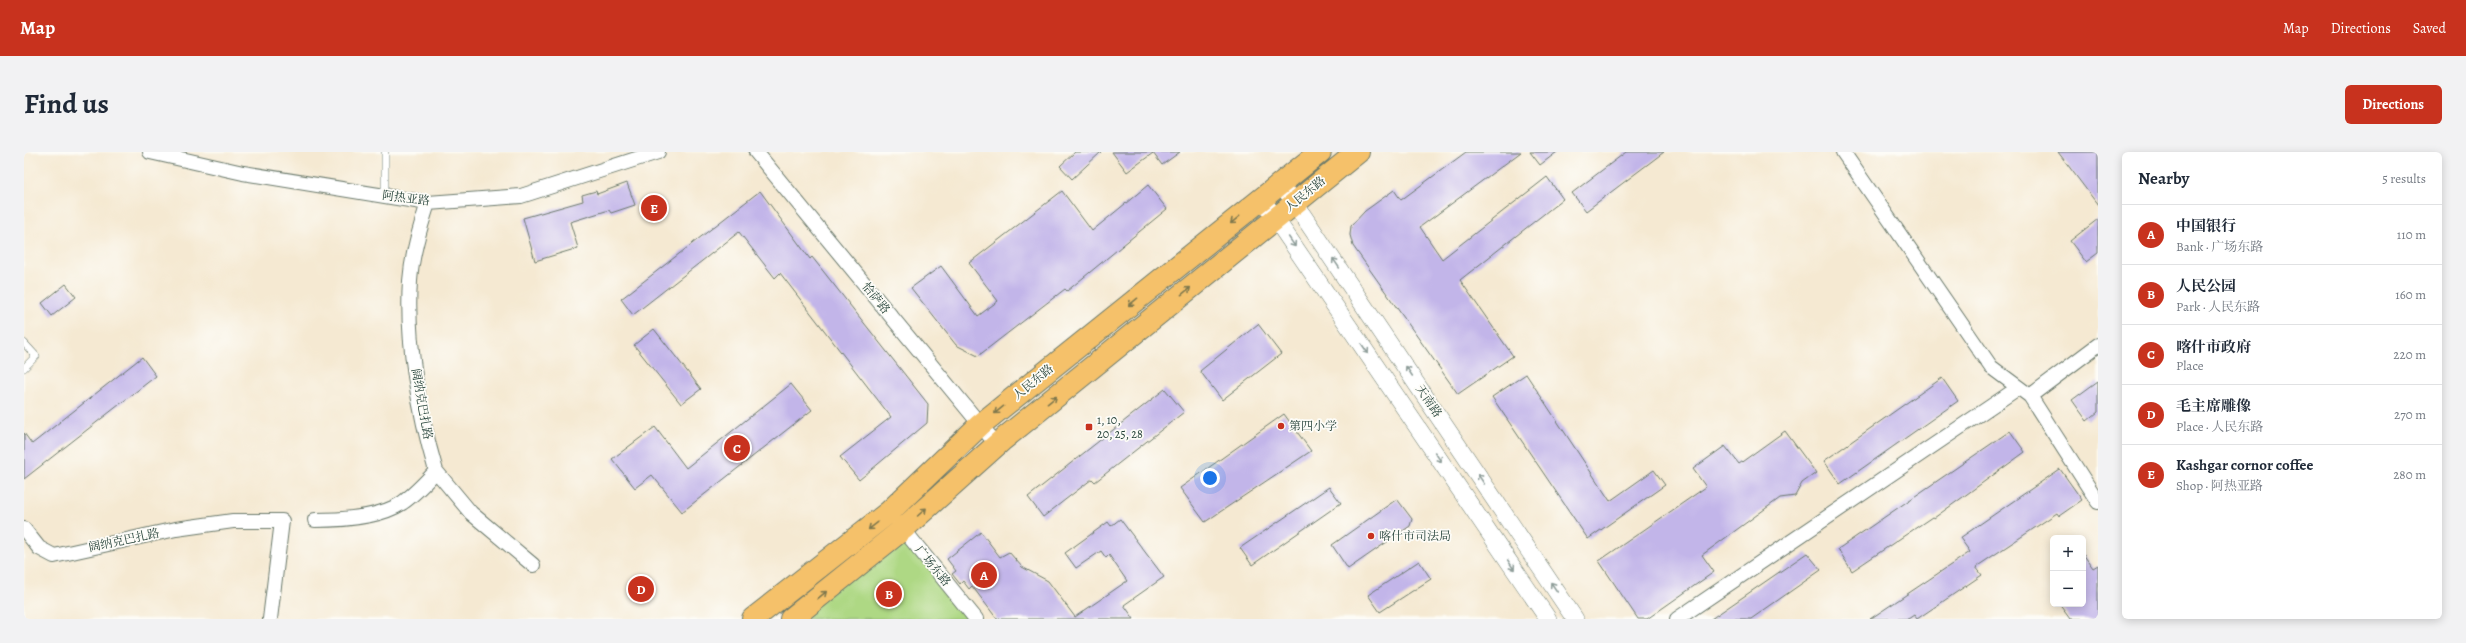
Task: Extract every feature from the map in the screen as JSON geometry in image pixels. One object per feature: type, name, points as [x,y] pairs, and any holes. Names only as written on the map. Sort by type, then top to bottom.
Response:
[{"type":"main road","name":"人民东路","points":[[753,619],[890,512],[980,425],[1320,152]]},
{"type":"main road","name":"人民东路","points":[[791,619],[903,529],[997,445],[1358,152]]},
{"type":"street","name":"阿热亚路","points":[[150,152],[243,173],[428,203],[521,196],[658,152]]},
{"type":"street","name":"恰萨路","points":[[756,152],[997,445]]},
{"type":"street","points":[[1843,152],[1991,367],[2024,392],[2098,502]]},
{"type":"street","name":"天南路","points":[[1281,183],[1575,619]]},
{"type":"street","name":"天南路","points":[[1262,199],[1548,619]]},
{"type":"street","name":"阔纳克巴扎路","points":[[428,203],[417,240],[410,280],[412,344],[427,439],[436,471]]},
{"type":"street","points":[[1677,619],[2098,345]]},
{"type":"street","points":[[315,520],[338,520],[376,513],[401,503],[420,489],[436,471],[471,512],[533,565]]},
{"type":"street","name":"广场东路","points":[[890,512],[976,619]]},
{"type":"street","name":"阔纳克巴扎路","points":[[24,529],[39,548],[54,556],[176,529],[233,521],[282,521],[270,614]]},
{"type":"street","points":[[258,619],[270,614]]},
{"type":"lane","points":[[385,152],[385,196]]},
{"type":"lane","points":[[24,343],[36,356],[24,368]]},
{"type":"green space","points":[[903,529],[976,619],[791,619]]},
{"type":"building","points":[[1075,152],[1101,152],[1072,179],[1060,166]]},
{"type":"building","points":[[1112,152],[1180,152],[1162,165],[1153,153],[1127,172]]},
{"type":"building","points":[[1466,152],[1521,152],[1420,227],[1442,259],[1547,177],[1563,199],[1460,280],[1513,356],[1458,394],[1353,246],[1350,235],[1351,226],[1365,211],[1394,190],[1401,200]]},
{"type":"building","points":[[1530,152],[1557,152],[1540,165]]},
{"type":"building","points":[[1626,152],[1664,152],[1586,211],[1572,193]]},
{"type":"building","points":[[2058,152],[2098,152],[2098,205]]},
{"type":"building","points":[[627,183],[635,205],[611,213],[609,210],[570,222],[578,248],[535,261],[523,218],[583,201],[582,195],[596,191],[597,194]]},
{"type":"building","points":[[1148,185],[1167,209],[1067,291],[1065,289],[978,356],[956,345],[911,288],[941,266],[978,316],[998,301],[969,263],[1062,191],[1092,231]]},
{"type":"building","points":[[760,191],[810,259],[812,257],[928,404],[927,423],[859,480],[840,457],[891,417],[780,273],[775,278],[739,232],[633,315],[621,299]]},
{"type":"building","points":[[2098,219],[2098,253],[2086,262],[2070,241]]},
{"type":"building","points":[[66,284],[76,297],[52,316],[42,303]]},
{"type":"building","points":[[1258,324],[1281,354],[1222,400],[1200,371]]},
{"type":"building","points":[[654,329],[701,389],[681,404],[634,345]]},
{"type":"building","points":[[142,357],[156,376],[24,479],[24,433],[32,444]]},
{"type":"building","points":[[1526,374],[1610,501],[1654,470],[1665,485],[1588,539],[1492,397]]},
{"type":"building","points":[[1942,378],[1958,401],[1840,484],[1824,461]]},
{"type":"building","points":[[2098,381],[2098,412],[2087,421],[2072,400]]},
{"type":"building","points":[[791,384],[812,410],[682,512],[652,475],[635,488],[612,459],[655,427],[686,468]]},
{"type":"building","points":[[1165,389],[1184,412],[1095,482],[1092,479],[1043,517],[1028,497]]},
{"type":"building","name":"第四小学","points":[[1284,414],[1311,451],[1205,522],[1180,488]]},
{"type":"building","points":[[1785,431],[1816,473],[1802,483],[1795,496],[1780,498],[1702,555],[1714,572],[1647,619],[1638,619],[1599,561],[1706,487],[1693,469],[1725,446],[1739,464]]},
{"type":"building","points":[[2010,431],[2025,452],[1934,518],[1932,517],[1852,571],[1838,549]]},
{"type":"building","points":[[2060,469],[2082,500],[2059,516],[2057,513],[1976,567],[1982,575],[1917,619],[1914,615],[1908,619],[1870,619],[1970,552],[1960,538]]},
{"type":"building","points":[[1329,487],[1341,503],[1252,565],[1240,548]]},
{"type":"building","name":"喀什市司法局","points":[[1397,499],[1412,519],[1410,526],[1348,569],[1332,545]]},
{"type":"building","points":[[1120,519],[1164,577],[1124,605],[1134,619],[997,619],[972,586],[969,589],[963,581],[960,584],[952,574],[956,571],[947,559],[981,532],[1000,557],[1009,552],[1022,567],[1048,581],[1075,617],[1127,581],[1109,555],[1106,558],[1101,551],[1076,568],[1065,553],[1108,522],[1111,526]]},
{"type":"building","points":[[1807,553],[1821,570],[1751,619],[1711,619]]},
{"type":"building","points":[[2086,558],[2093,568],[2098,565],[2098,619],[2070,619],[2061,607],[2086,607]]},
{"type":"building","points":[[1419,561],[1431,579],[1380,612],[1368,595]]},
{"type":"place","name":"Kashgar cornor coffee","points":[[654,208]]},
{"type":"place","name":"第四小学","points":[[1281,426]]},
{"type":"place","name":"1, 10, 20, 25, 28","points":[[1089,427]]},
{"type":"place","name":"喀什市政府","points":[[737,448]]},
{"type":"place","name":"喀什市司法局","points":[[1371,536]]},
{"type":"place","name":"中国银行","points":[[984,575]]},
{"type":"place","name":"毛主席雕像","points":[[641,589]]},
{"type":"place","name":"人民公园","points":[[889,594]]}]
